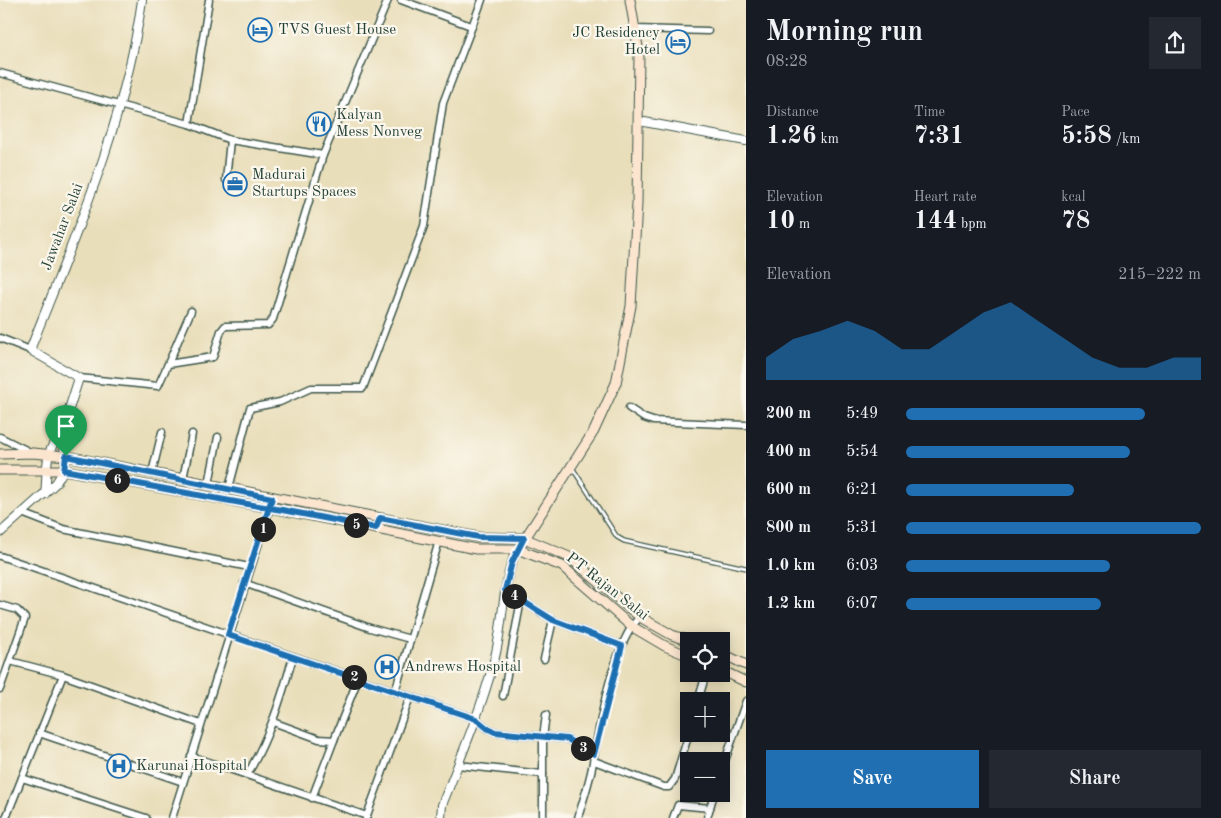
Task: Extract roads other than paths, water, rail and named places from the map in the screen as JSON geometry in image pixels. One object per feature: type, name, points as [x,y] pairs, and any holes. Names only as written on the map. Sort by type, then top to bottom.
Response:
[{"type":"main road","points":[[517,549],[594,431],[616,383],[631,306],[639,121],[638,53],[630,0]]},
{"type":"main road","name":"PT Rajan Salai","points":[[0,454],[33,453],[66,456],[478,537],[524,538],[570,557],[640,617],[680,638]]},
{"type":"main road","name":"PT Rajan Salai","points":[[0,470],[64,470],[376,528],[476,549],[517,549],[562,566],[631,626],[665,646],[680,652]]},
{"type":"main road","points":[[376,528],[380,518]]},
{"type":"main road","points":[[730,657],[746,665]]},
{"type":"main road","points":[[730,674],[746,682]]},
{"type":"street","name":"Jawahar Salai","points":[[30,350],[93,191],[121,105],[142,0]]},
{"type":"street","points":[[189,124],[209,0]]},
{"type":"street","points":[[168,364],[213,358],[221,331],[225,326],[268,325],[272,319],[323,154],[388,0]]},
{"type":"street","points":[[401,0],[471,26]]},
{"type":"street","points":[[229,488],[250,408],[280,402],[311,388],[363,388],[424,226],[443,103],[482,0]]},
{"type":"street","points":[[635,29],[708,32]]},
{"type":"street","points":[[0,73],[189,124],[230,140],[323,154]]},
{"type":"street","points":[[639,121],[746,141]]},
{"type":"street","points":[[226,180],[230,140]]},
{"type":"street","points":[[0,338],[30,350],[79,378],[158,386],[191,311]]},
{"type":"street","points":[[45,494],[47,454],[54,441],[61,434],[79,378]]},
{"type":"street","points":[[629,408],[644,418],[653,421],[746,425]]},
{"type":"street","points":[[152,473],[162,432]]},
{"type":"street","points":[[0,533],[56,483],[64,470],[66,456],[61,434]]},
{"type":"street","points":[[183,479],[192,434]]},
{"type":"street","points":[[0,437],[33,453]]},
{"type":"street","points":[[209,484],[218,437]]},
{"type":"street","points":[[172,818],[272,498]]},
{"type":"street","points":[[22,513],[63,529],[249,567]]},
{"type":"street","points":[[395,692],[439,541]]},
{"type":"street","points":[[441,818],[442,805],[476,719],[495,659],[505,590],[517,549]]},
{"type":"street","points":[[0,556],[476,719],[495,732],[567,739],[594,758],[664,787],[669,787],[676,779],[686,742]]},
{"type":"street","points":[[244,583],[370,628],[410,639]]},
{"type":"street","points":[[505,590],[553,620],[622,646]]},
{"type":"street","points":[[503,696],[521,600]]},
{"type":"street","points":[[0,605],[16,610],[25,618],[0,689]]},
{"type":"street","points":[[578,818],[622,646],[631,626],[640,617]]},
{"type":"street","points":[[544,659],[553,620]]},
{"type":"street","points":[[247,776],[263,748],[293,657]]},
{"type":"street","points":[[10,661],[63,674],[201,724]]},
{"type":"street","points":[[6,818],[63,674]]},
{"type":"street","points":[[312,798],[358,679]]},
{"type":"street","points":[[191,756],[366,817],[410,697]]},
{"type":"street","points":[[728,752],[746,701]]},
{"type":"street","points":[[543,818],[543,737],[546,715]]},
{"type":"street","points":[[273,722],[319,739],[334,740]]},
{"type":"street","points":[[40,733],[183,782]]},
{"type":"street","points":[[458,766],[543,774]]},
{"type":"street","points":[[22,778],[146,818]]},
{"type":"street","points":[[707,818],[712,802]]},
{"type":"street","points":[[673,818],[675,809],[680,804],[710,808]]},
{"type":"lane","points":[[571,465],[617,536],[624,541],[746,568]]},
{"type":"place","name":"TVS Guest House","points":[[260,30]]},
{"type":"place","name":"JC Residency Hotel","points":[[678,42]]},
{"type":"place","name":"Kalyan Mess Nonveg","points":[[319,124]]},
{"type":"place","name":"Madurai Startups Spaces","points":[[235,184]]},
{"type":"place","name":"Andrews Hospital","points":[[387,667]]},
{"type":"place","name":"Karunai Hospital","points":[[119,766]]}]
